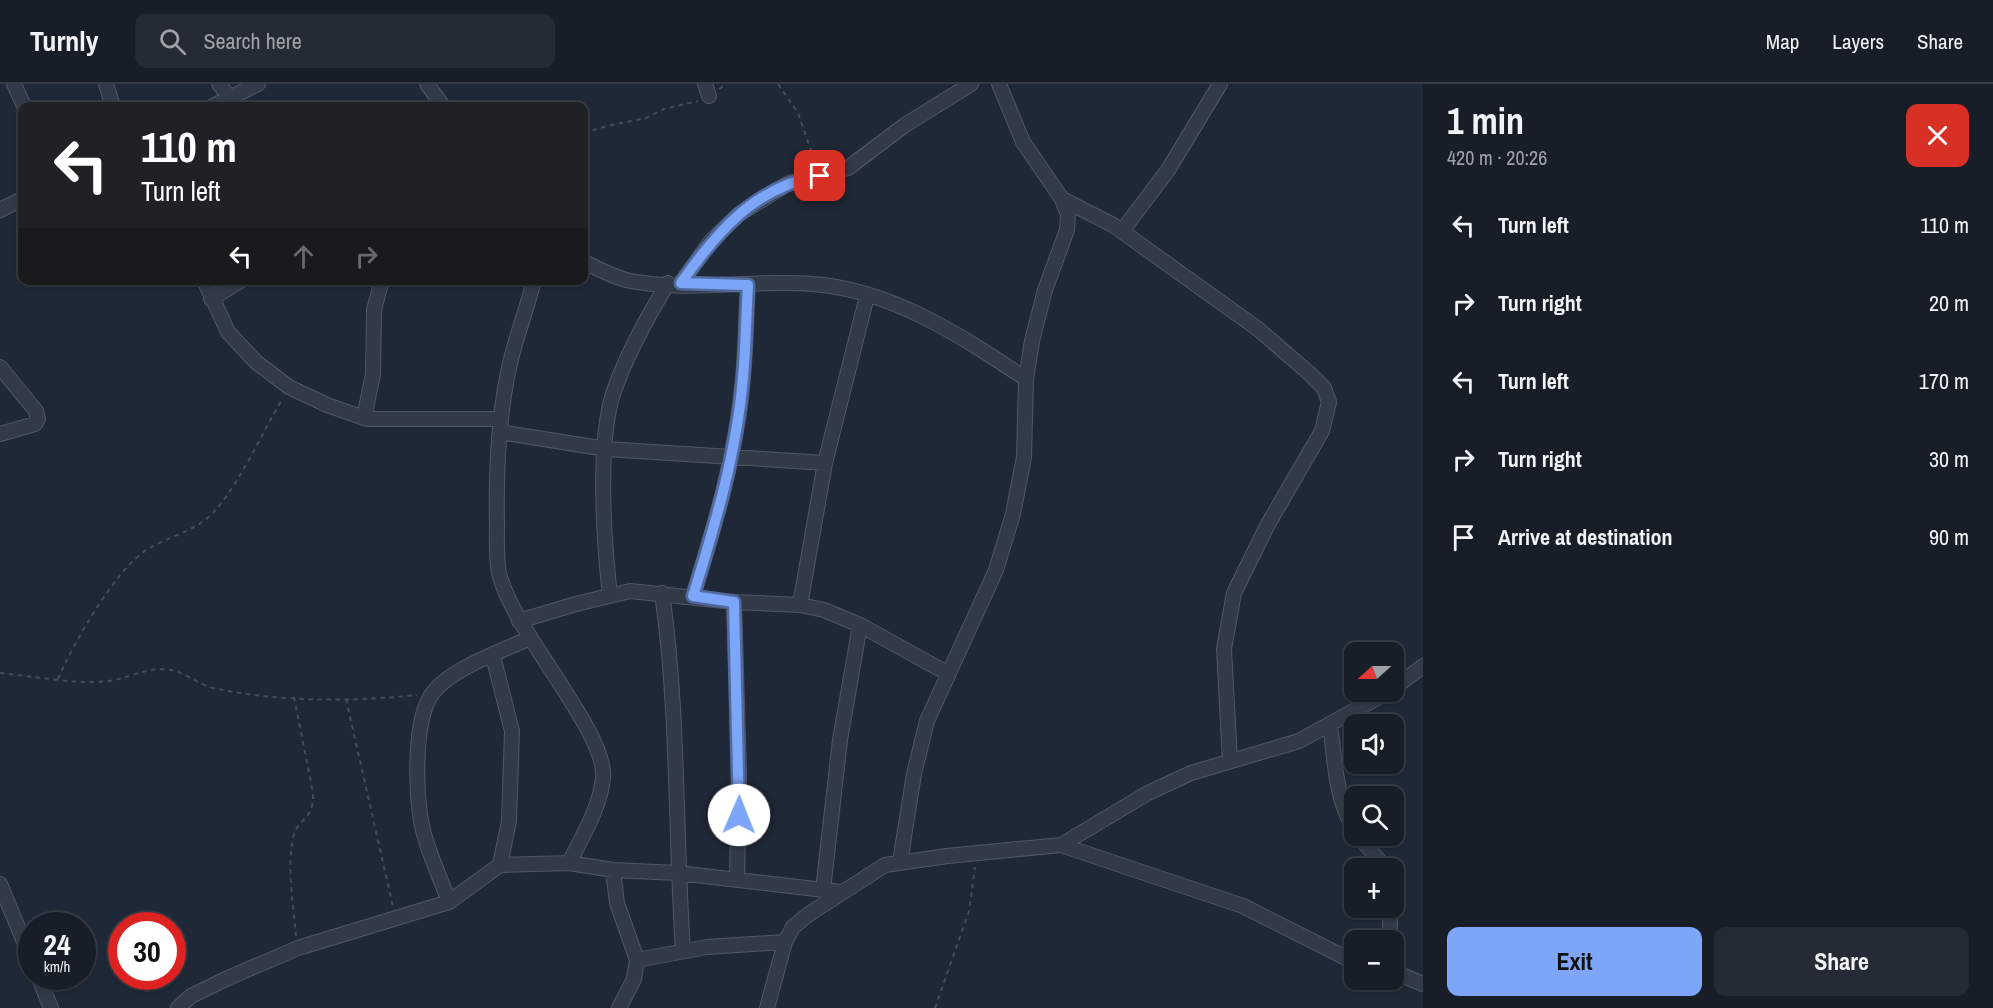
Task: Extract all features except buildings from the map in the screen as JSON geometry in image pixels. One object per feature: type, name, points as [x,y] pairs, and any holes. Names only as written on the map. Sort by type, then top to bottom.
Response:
[{"type":"street","points":[[14,84],[22,102]]},
{"type":"street","points":[[106,84],[112,102]]},
{"type":"street","points":[[219,84],[224,102]]},
{"type":"street","points":[[226,102],[258,84]]},
{"type":"street","points":[[427,84],[440,102]]},
{"type":"street","points":[[610,596],[605,557],[606,449],[613,396],[631,348],[675,283],[711,241],[739,214],[789,183],[848,168],[905,125],[971,84]]},
{"type":"street","points":[[900,862],[914,774],[927,721],[996,570],[1013,514],[1024,457],[1026,379],[1045,290],[1067,230],[1068,214],[1062,199],[1023,142],[999,84]]},
{"type":"street","points":[[1122,231],[1168,170],[1220,84]]},
{"type":"street","points":[[1062,199],[1122,231],[1258,329],[1324,388],[1329,402],[1322,431],[1267,526],[1234,593],[1224,649],[1230,761]]},
{"type":"street","points":[[0,210],[18,200]]},
{"type":"street","points":[[588,264],[624,279],[748,285],[813,284],[867,296],[902,307],[957,333],[1026,379]]},
{"type":"street","points":[[206,285],[228,332],[256,362],[289,387],[364,418],[500,425],[606,449],[825,463]]},
{"type":"street","points":[[211,299],[234,285]]},
{"type":"street","points":[[364,418],[373,374],[374,310],[381,285]]},
{"type":"street","points":[[533,285],[508,370],[500,425],[496,499],[499,571],[507,598],[519,621],[587,730],[601,760],[603,777],[598,797],[589,824],[569,863]]},
{"type":"street","points":[[693,596],[714,530],[731,458],[743,378],[748,285]]},
{"type":"street","points":[[800,605],[825,463],[867,296]]},
{"type":"street","points":[[0,367],[36,411],[38,419],[35,424],[0,434]]},
{"type":"street","points":[[519,621],[630,591],[734,602],[800,605],[824,610],[861,625],[947,673]]},
{"type":"street","points":[[663,593],[671,653],[675,715],[678,873],[683,951]]},
{"type":"street","points":[[734,602],[739,773],[737,880]]},
{"type":"street","points":[[823,890],[840,740],[861,625]]},
{"type":"street","points":[[448,902],[420,816],[418,779],[423,711],[432,693],[446,680],[530,638]]},
{"type":"street","points":[[493,656],[512,731],[509,821],[501,865]]},
{"type":"street","points":[[1404,680],[1423,666]]},
{"type":"street","points":[[1061,845],[1148,794],[1191,772],[1299,741],[1370,702]]},
{"type":"street","points":[[1330,725],[1339,789],[1344,808]]},
{"type":"street","points":[[767,1008],[785,942],[793,927],[841,892],[885,865],[1061,845],[1243,906],[1344,957]]},
{"type":"street","points":[[1367,846],[1377,858]]},
{"type":"street","points":[[178,1008],[179,1004],[191,996],[298,948],[448,902],[501,865],[569,863],[613,870],[678,873],[841,892]]},
{"type":"street","points":[[613,870],[617,903],[637,960],[634,979],[620,1008]]},
{"type":"street","points":[[0,884],[18,927]]},
{"type":"street","points":[[637,960],[683,951],[785,942]]},
{"type":"street","points":[[1404,976],[1423,984]]},
{"type":"street","points":[[44,990],[51,1008]]},
{"type":"path","points":[[588,132],[646,118],[664,109],[681,107],[707,90],[726,84]]},
{"type":"path","points":[[778,84],[798,113],[820,176]]},
{"type":"path","points":[[58,679],[85,627],[128,566],[146,550],[205,520],[222,501],[289,387]]},
{"type":"path","points":[[0,673],[107,681],[141,670],[159,669],[172,670],[210,687],[294,697],[346,699],[432,693]]},
{"type":"path","points":[[294,697],[313,793],[314,809],[294,835],[292,844],[291,892],[298,948]]},
{"type":"path","points":[[346,699],[396,918]]},
{"type":"path","points":[[935,1008],[969,911],[976,853]]},
{"type":"route","points":[[739,815],[734,602],[693,596],[714,530],[731,458],[743,378],[748,285],[681,283],[711,241],[739,214],[789,183],[820,176]]}]
